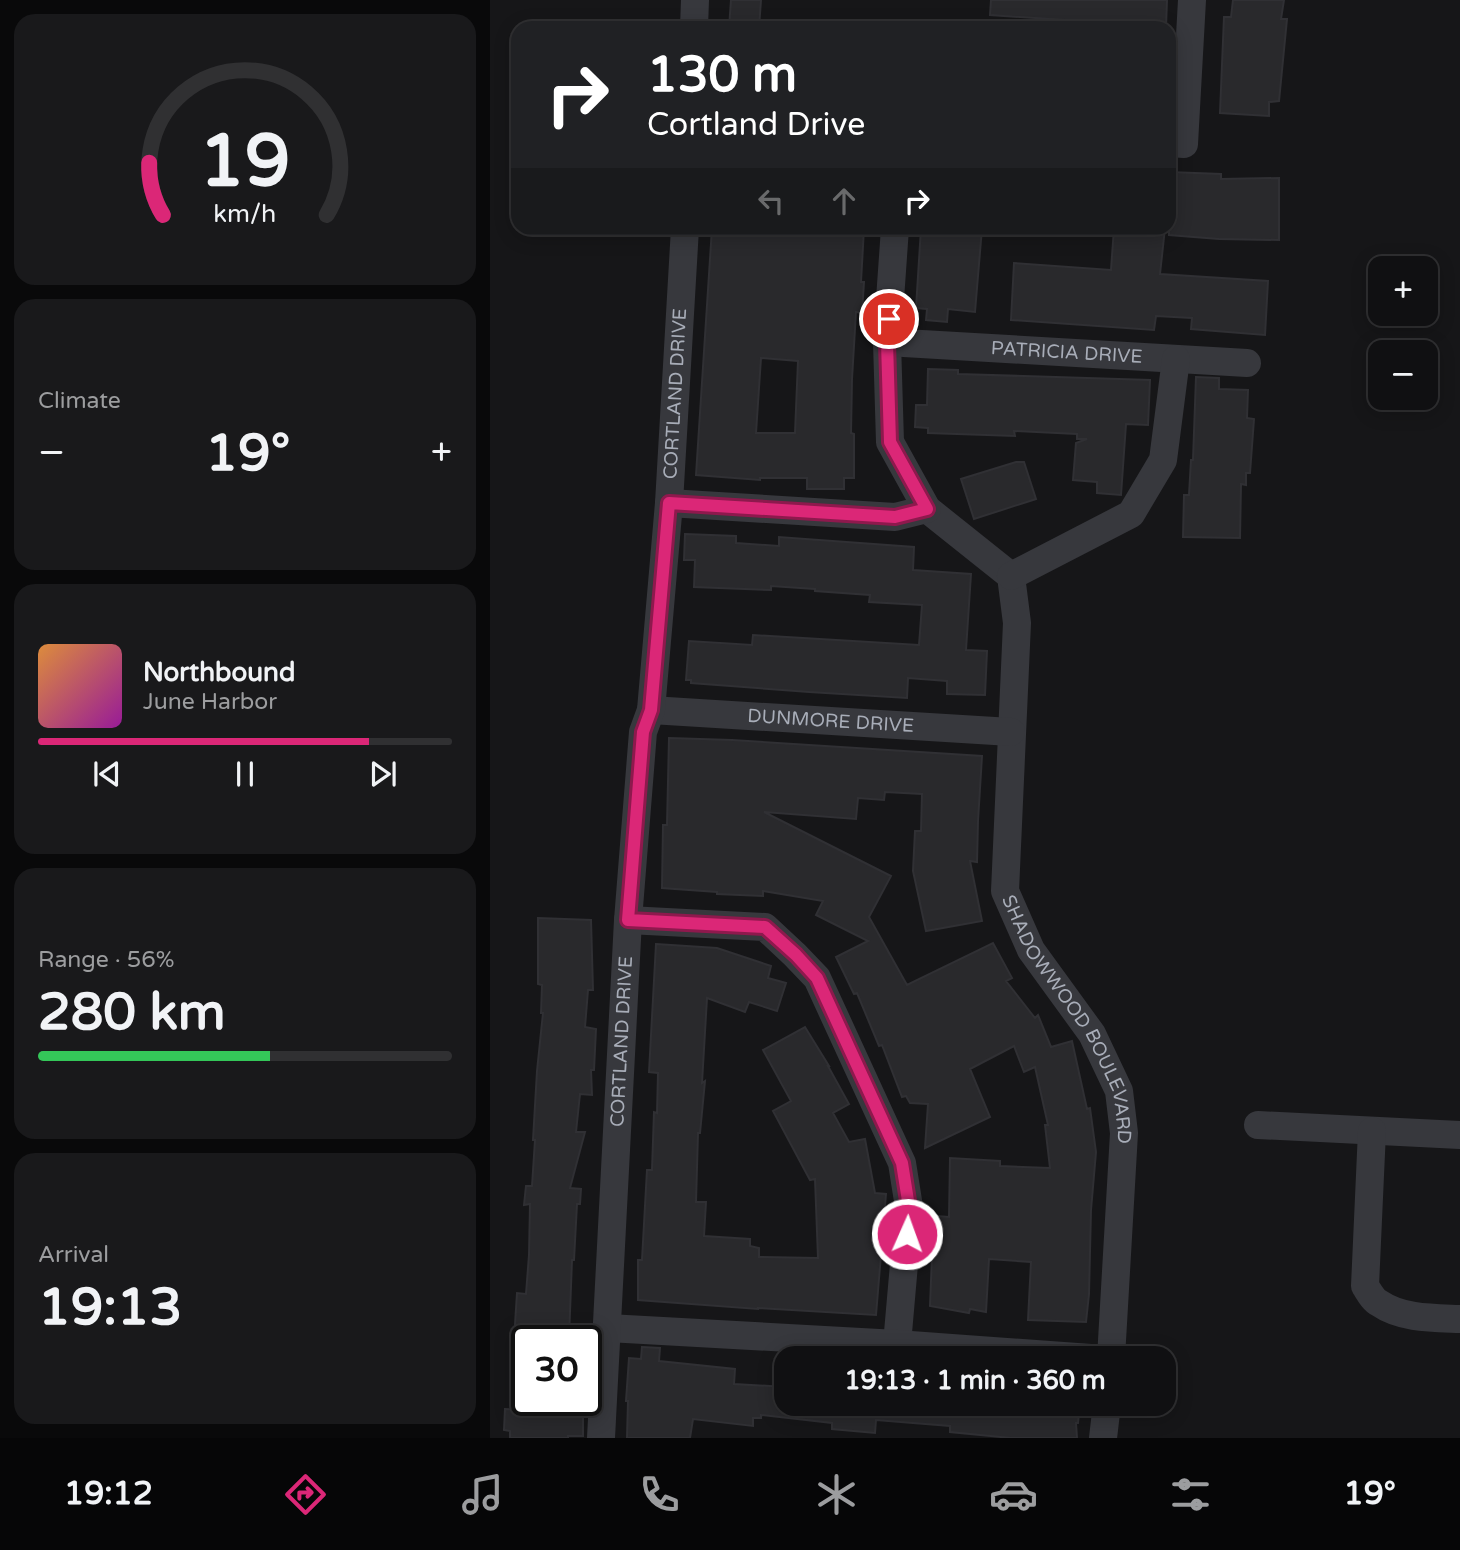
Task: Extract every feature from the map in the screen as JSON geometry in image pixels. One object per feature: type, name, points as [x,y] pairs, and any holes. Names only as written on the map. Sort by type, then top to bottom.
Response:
[{"type":"street","points":[[694,21],[695,0]]},
{"type":"street","points":[[1176,143],[1184,144],[1192,0]]},
{"type":"street","name":"CORTLAND DRIVE","points":[[601,1438],[628,920],[643,732],[651,710],[669,503],[685,235]]},
{"type":"street","points":[[895,235],[887,342],[890,442],[927,509],[1011,576],[1131,514],[1163,460],[1176,359]]},
{"type":"street","name":"PATRICIA DRIVE","points":[[887,342],[1247,363]]},
{"type":"street","points":[[669,503],[895,517],[927,509]]},
{"type":"street","name":"SHADOWWOOD BOULEVARD","points":[[1011,576],[1017,623],[1005,891],[1031,950],[1092,1034],[1119,1091],[1124,1133],[1112,1346]]},
{"type":"street","name":"DUNMORE DRIVE","points":[[651,710],[1011,732]]},
{"type":"street","points":[[628,920],[765,927],[817,978],[902,1163],[909,1207],[897,1344]]},
{"type":"street","points":[[1258,1125],[1460,1135]]},
{"type":"street","points":[[1372,1131],[1365,1286],[1377,1303],[1397,1312],[1424,1318],[1460,1319]]},
{"type":"street","points":[[608,1328],[925,1346]]},
{"type":"street","points":[[1103,1438],[1106,1416]]},
{"type":"building","points":[[731,0],[761,0],[760,21],[730,21]]},
{"type":"building","points":[[991,0],[1167,0],[1166,21],[1079,21],[990,15]]},
{"type":"building","points":[[1233,0],[1284,0],[1281,19],[1287,19],[1279,101],[1269,102],[1269,116],[1220,113],[1224,17],[1231,17]]},
{"type":"building","points":[[1176,172],[1221,174],[1221,179],[1279,178],[1279,240],[1169,235],[1176,235]]},
{"type":"building","points":[[712,235],[864,235],[862,313],[856,312],[852,379],[854,478],[844,478],[844,489],[807,489],[807,478],[760,480],[696,475]],"holes":[[[761,358],[798,361],[795,433],[756,433]]]},
{"type":"building","points":[[921,235],[981,235],[975,312],[948,309],[947,322],[926,320],[927,309],[916,308]]},
{"type":"building","points":[[1114,235],[1164,235],[1160,274],[1268,281],[1265,335],[1191,329],[1192,318],[1156,316],[1154,330],[1011,320],[1014,263],[1111,270]]},
{"type":"building","points":[[928,369],[958,370],[958,374],[1150,380],[1148,425],[1126,424],[1121,495],[1097,493],[1097,482],[1073,480],[1076,443],[1087,439],[1077,439],[1077,434],[1014,431],[1015,436],[928,433],[928,428],[915,427],[916,405],[927,405]]},
{"type":"building","points":[[1196,377],[1219,378],[1219,389],[1248,390],[1247,418],[1254,419],[1250,473],[1246,473],[1246,485],[1241,484],[1240,538],[1183,537],[1184,495],[1189,495],[1193,460]]},
{"type":"building","points":[[1024,462],[1036,499],[974,519],[961,479]]},
{"type":"building","points":[[685,534],[736,536],[736,543],[779,546],[779,537],[914,547],[913,570],[971,574],[966,650],[987,651],[985,695],[947,694],[947,681],[908,678],[907,698],[691,683],[691,680],[686,680],[689,641],[752,645],[753,635],[919,645],[922,605],[869,602],[870,595],[815,589],[771,586],[771,590],[694,587],[695,560],[684,560]]},
{"type":"building","points":[[669,738],[982,756],[977,862],[970,861],[982,921],[926,931],[913,871],[915,831],[921,831],[922,794],[885,792],[884,800],[858,798],[856,819],[764,812],[891,876],[869,917],[907,985],[993,943],[1012,978],[1006,981],[1035,1018],[1038,1015],[1051,1047],[1072,1041],[1087,1109],[1090,1108],[1096,1152],[1086,1322],[1028,1320],[1031,1262],[989,1259],[986,1312],[970,1309],[969,1313],[930,1306],[932,1256],[921,1255],[925,1215],[949,1217],[950,1158],[1000,1161],[1000,1166],[1050,1168],[1045,1125],[1048,1125],[1035,1067],[1024,1072],[1014,1046],[970,1069],[990,1117],[925,1148],[928,1104],[910,1103],[906,1096],[902,1097],[882,1045],[879,1046],[857,993],[854,994],[836,957],[868,941],[816,915],[823,901],[763,891],[763,896],[662,888]]},
{"type":"building","points":[[538,918],[591,920],[593,990],[588,990],[585,1027],[596,1029],[594,1070],[591,1070],[592,1095],[580,1094],[576,1132],[585,1132],[570,1188],[581,1189],[572,1260],[570,1325],[515,1325],[517,1293],[526,1294],[529,1255],[530,1204],[524,1205],[526,1186],[532,1186],[535,1140],[537,1071],[543,1013],[542,985],[538,984]]},
{"type":"building","points":[[656,944],[717,948],[771,966],[768,978],[786,983],[777,1011],[749,1002],[745,1012],[707,998],[702,1083],[705,1081],[698,1133],[696,1202],[706,1202],[704,1236],[750,1239],[750,1246],[759,1248],[759,1257],[818,1258],[815,1179],[810,1180],[773,1111],[791,1101],[763,1050],[805,1027],[849,1104],[833,1113],[849,1142],[865,1139],[875,1193],[886,1194],[876,1315],[638,1300],[638,1260],[642,1260],[647,1170],[652,1170],[654,1112],[657,1113],[658,1073],[649,1072]]},
{"type":"building","points":[[642,1347],[660,1348],[659,1361],[735,1369],[734,1384],[774,1386],[774,1416],[1079,1416],[1076,1423],[1077,1438],[1011,1438],[950,1432],[950,1426],[876,1420],[875,1433],[832,1429],[832,1423],[761,1415],[761,1418],[753,1418],[753,1426],[693,1419],[690,1438],[627,1438],[629,1358],[641,1359]]},
{"type":"building","points":[[505,1409],[511,1409],[511,1416],[583,1416],[583,1436],[510,1438],[510,1431],[504,1430]]},
{"type":"route","points":[[889,319],[887,342],[890,442],[927,509],[895,517],[669,503],[651,710],[643,732],[628,920],[765,927],[817,978],[902,1163],[909,1207],[907,1234]]}]
